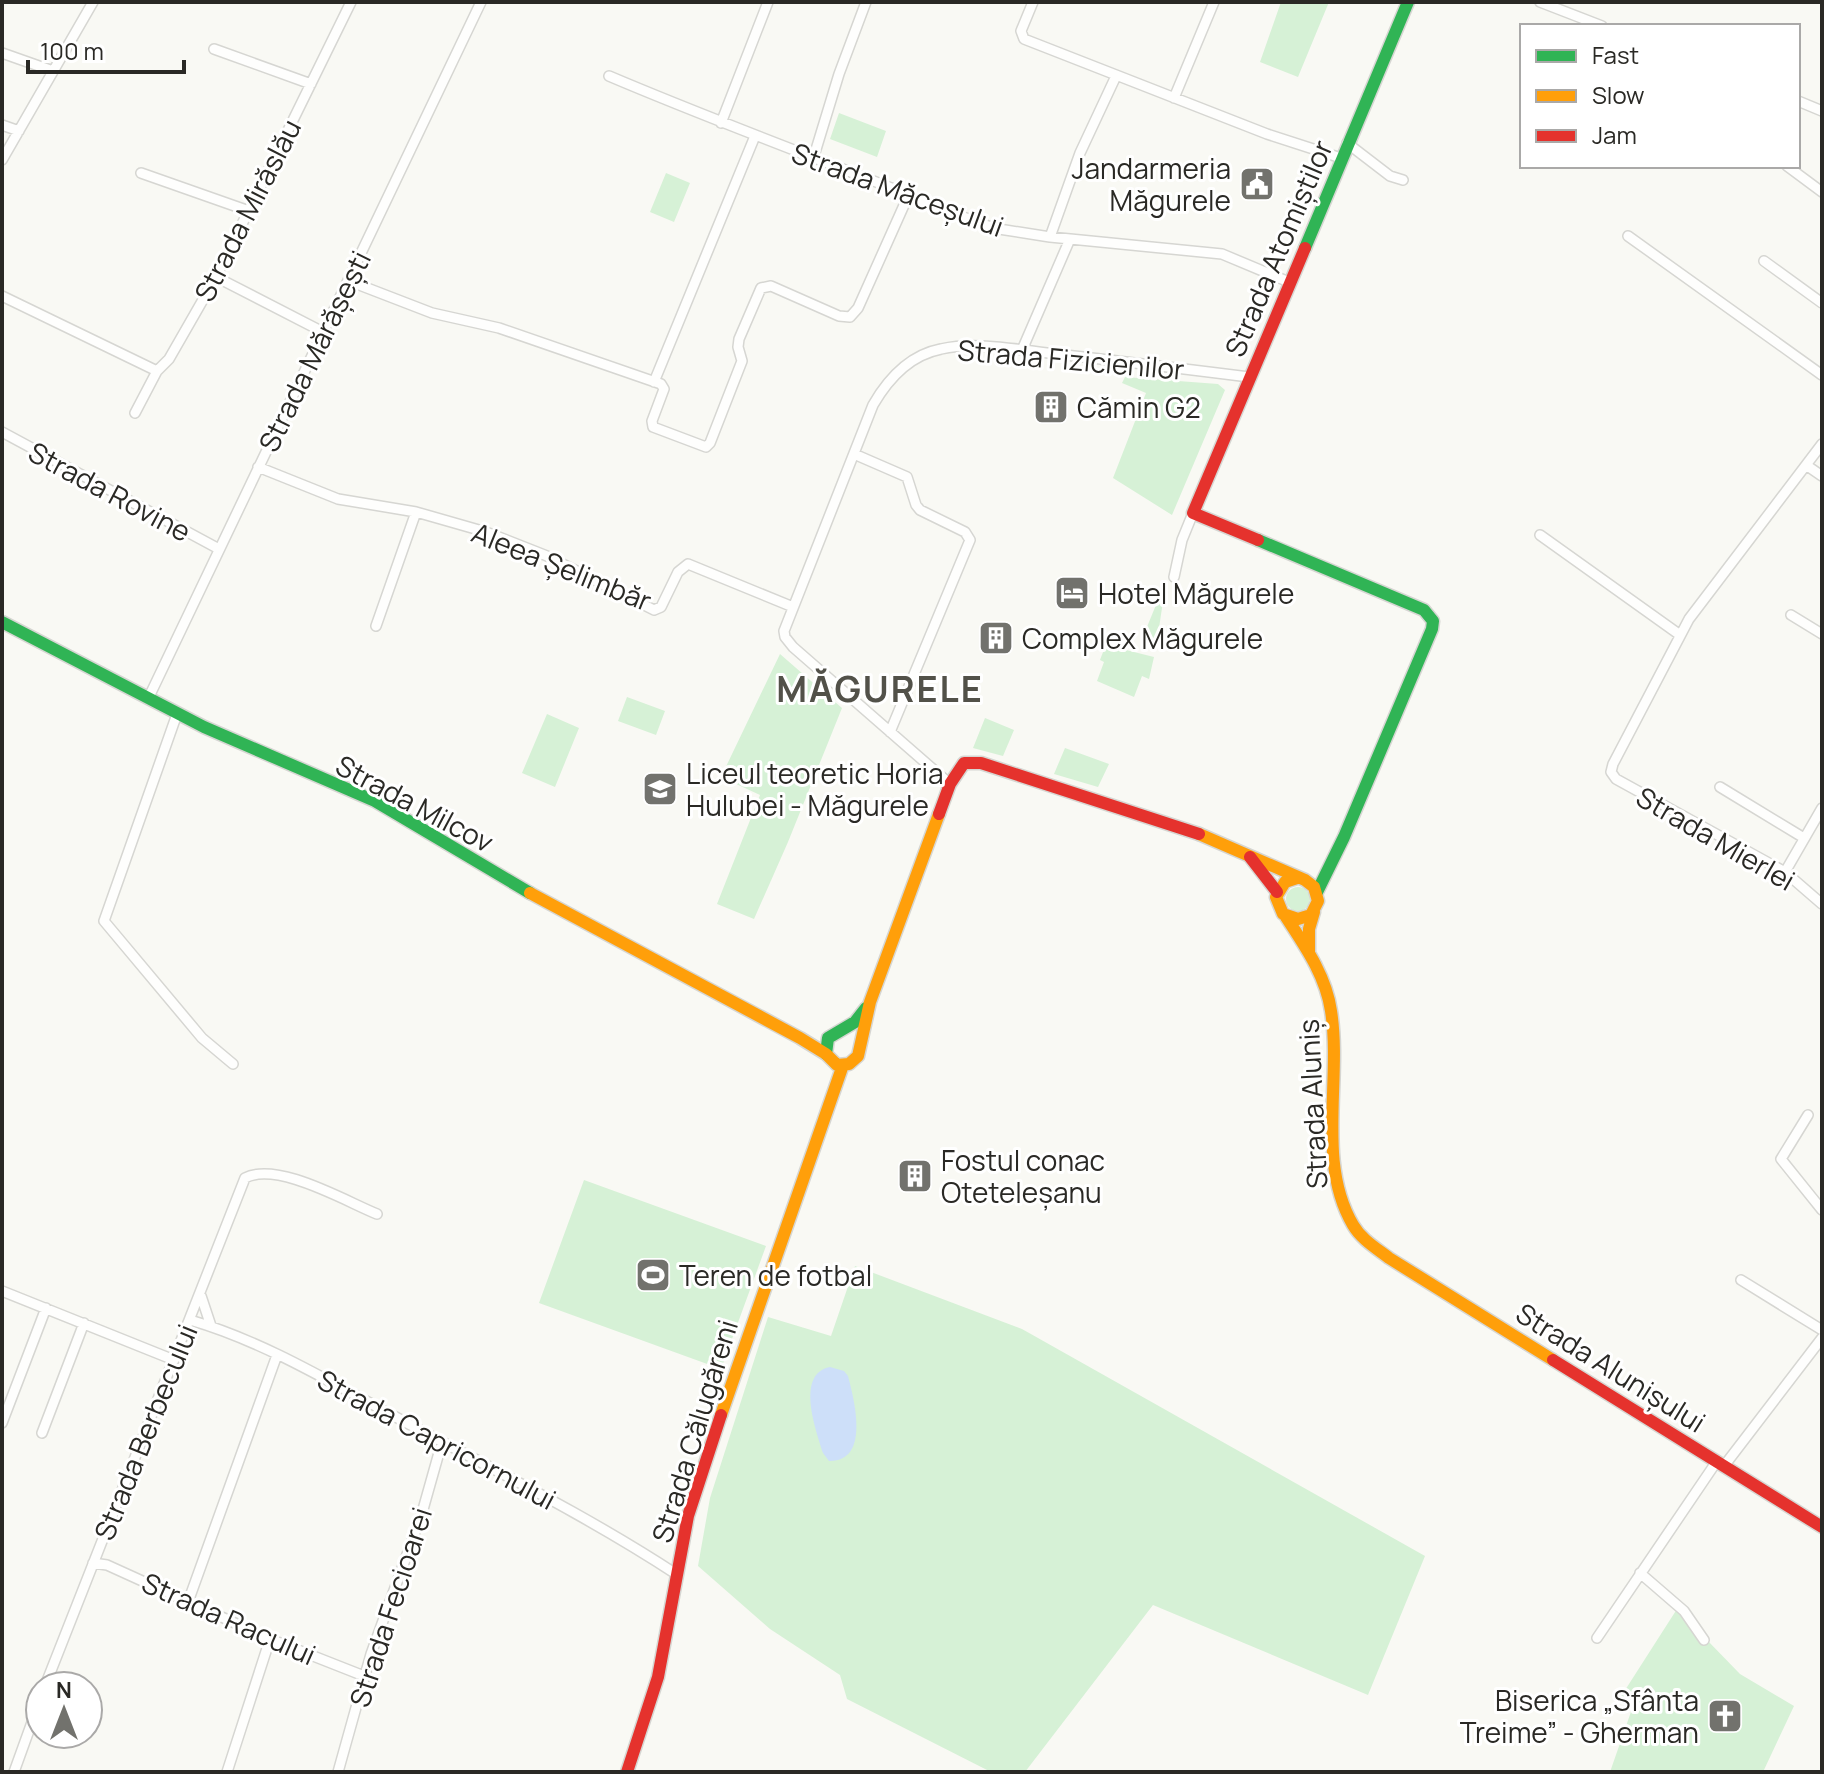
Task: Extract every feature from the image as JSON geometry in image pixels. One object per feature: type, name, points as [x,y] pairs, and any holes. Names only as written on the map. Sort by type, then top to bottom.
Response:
[{"type":"main road","name":"Strada Atomiștilor","points":[[1193,513],[1408,2]]},
{"type":"main road","points":[[1193,513],[1424,610],[1433,621],[1328,873],[1308,884],[1285,882],[1277,892],[1276,903],[1286,917],[1299,920],[1314,912]]},
{"type":"main road","name":"Strada Milcov","points":[[2,622],[177,714],[375,801],[561,911],[826,1054]]},
{"type":"main road","points":[[870,1002],[855,1022],[828,1038],[826,1054],[833,1062],[843,1065],[858,1056],[870,1002],[950,784],[958,769],[969,762],[1194,832],[1308,884],[1317,905],[1309,929],[1309,951]]},
{"type":"main road","points":[[1248,854],[1277,892]]},
{"type":"main road","name":"Strada Aluniș","points":[[1286,917],[1309,951],[1323,982],[1332,1015],[1339,1194],[1354,1227],[1374,1247]]},
{"type":"main road","points":[[843,1030],[854,1034],[860,1044]]},
{"type":"main road","name":"Strada Milcov","points":[[800,1038],[828,1038]]},
{"type":"main road","name":"Strada Călugăreni","points":[[627,1772],[658,1677],[688,1516],[703,1466],[843,1065]]},
{"type":"main road","name":"Strada Alunișului","points":[[1374,1247],[1822,1527]]},
{"type":"street","points":[[2,160],[93,2]]},
{"type":"street","name":"Strada Mirăslău","points":[[135,413],[157,371],[169,359],[216,277],[351,2]]},
{"type":"street","name":"Strada Mărășești","points":[[148,699],[481,2]]},
{"type":"street","points":[[721,123],[768,2]]},
{"type":"street","points":[[814,156],[839,74],[866,2]]},
{"type":"street","points":[[1033,2],[1021,36],[1267,134],[1341,158]]},
{"type":"street","points":[[1174,98],[1214,2]]},
{"type":"street","points":[[1540,2],[1597,24]]},
{"type":"street","points":[[214,49],[311,84]]},
{"type":"street","points":[[2,53],[53,71]]},
{"type":"street","name":"Strada Măceșului","points":[[609,76],[978,223],[1050,237],[1222,254],[1289,282]]},
{"type":"street","points":[[1050,237],[1080,153],[1116,76]]},
{"type":"street","points":[[1800,102],[1822,111]]},
{"type":"street","points":[[2,125],[19,131]]},
{"type":"street","points":[[654,382],[755,136]]},
{"type":"street","points":[[1347,143],[1390,176],[1403,180]]},
{"type":"street","points":[[1790,168],[1822,192]]},
{"type":"street","points":[[141,173],[249,211]]},
{"type":"street","points":[[349,281],[432,313],[499,328],[654,382],[664,389],[652,421],[653,427],[702,447],[708,446],[741,366],[738,343],[761,288],[771,286],[839,316],[855,314],[909,194]]},
{"type":"street","points":[[1628,236],[1822,375]]},
{"type":"street","points":[[1022,350],[1070,239]]},
{"type":"street","points":[[1764,261],[1822,303]]},
{"type":"street","points":[[216,277],[323,332]]},
{"type":"street","points":[[2,296],[157,371]]},
{"type":"street","name":"Strada Fizicienilor","points":[[950,784],[788,642],[784,631],[880,393],[903,366],[914,359],[940,349],[961,346],[1022,350],[1249,377]]},
{"type":"street","name":"Strada Rovine","points":[[2,432],[219,549]]},
{"type":"street","points":[[1540,535],[1680,635],[1714,584],[1822,444]]},
{"type":"street","points":[[854,454],[907,477],[920,510],[965,532],[970,540],[890,732]]},
{"type":"street","points":[[1806,465],[1822,476]]},
{"type":"street","name":"Aleea Șelimbăr","points":[[258,467],[338,499],[416,512],[514,542],[654,610],[661,607],[678,572],[688,564],[793,607]]},
{"type":"street","points":[[376,626],[416,512]]},
{"type":"street","name":"Strada Atomiștilor","points":[[1174,577],[1182,540],[1193,513]]},
{"type":"street","points":[[1791,615],[1822,634]]},
{"type":"street","name":"Strada Mierlei","points":[[1680,635],[1611,772],[1616,779],[1785,872],[1822,904]]},
{"type":"street","points":[[177,714],[104,921],[202,1038],[233,1064]]},
{"type":"street","points":[[1720,787],[1804,838]]},
{"type":"street","points":[[1785,872],[1822,808]]},
{"type":"street","points":[[1808,1115],[1781,1159],[1822,1210]]},
{"type":"street","name":"Strada Berbecului","points":[[51,1670],[245,1178],[262,1173],[281,1175],[377,1214]]},
{"type":"street","points":[[1741,1280],[1822,1330]]},
{"type":"street","points":[[2,1291],[174,1360]]},
{"type":"street","points":[[200,1294],[211,1326]]},
{"type":"street","points":[[2,1423],[46,1308]]},
{"type":"street","name":"Strada Capricornului","points":[[190,1320],[277,1355],[600,1526],[676,1574]]},
{"type":"street","points":[[42,1433],[84,1323]]},
{"type":"street","points":[[1597,1638],[1640,1573],[1720,1464],[1822,1338]]},
{"type":"street","points":[[188,1602],[277,1355]]},
{"type":"street","name":"Strada Fecioarei","points":[[338,1772],[364,1676],[422,1513],[442,1442]]},
{"type":"street","name":"Strada Racului","points":[[93,1563],[107,1565],[270,1639],[364,1676]]},
{"type":"street","points":[[1640,1573],[1684,1611],[1704,1640]]},
{"type":"street","points":[[227,1772],[270,1639]]},
{"type":"street","points":[[14,1772],[24,1744]]},
{"type":"green space","points":[[1281,2],[1329,2],[1298,77],[1260,62]]},
{"type":"green space","points":[[839,113],[886,131],[877,157],[830,139]]},
{"type":"green space","points":[[666,173],[690,183],[674,222],[650,212]]},
{"type":"green space","points":[[1125,377],[1218,384],[1225,390],[1172,515],[1113,478],[1146,393],[1122,383]]},
{"type":"green space","points":[[1165,583],[1156,648],[1145,644],[1146,641],[1142,639]]},
{"type":"green space","points":[[1108,639],[1127,647],[1126,650],[1154,657],[1149,679],[1142,676],[1134,697],[1097,681],[1104,662],[1100,660]]},
{"type":"green space","points":[[780,654],[842,708],[754,919],[717,904],[760,795],[721,777]]},
{"type":"green space","points":[[627,697],[665,711],[656,735],[618,721]]},
{"type":"green space","points":[[547,714],[579,728],[555,787],[522,773]]},
{"type":"green space","points":[[985,718],[1014,730],[1003,756],[973,748]]},
{"type":"green space","points":[[1065,748],[1109,764],[1098,787],[1054,774]]},
{"type":"green space","points":[[1298,887],[1307,890],[1310,899],[1307,908],[1298,911],[1289,908],[1286,899],[1289,890]]},
{"type":"green space","name":"Teren de fotbal","points":[[584,1180],[766,1246],[721,1369],[539,1303]]},
{"type":"green space","points":[[855,1266],[1022,1329],[1425,1556],[1368,1695],[1153,1605],[1025,1772],[991,1772],[847,1699],[840,1675],[770,1629],[698,1566],[710,1498],[768,1317],[831,1336]]},
{"type":"green space","points":[[1677,1609],[1682,1612],[1701,1644],[1707,1640],[1740,1674],[1794,1706],[1763,1772],[1610,1772],[1633,1706],[1620,1698]]},
{"type":"water","points":[[830,1367],[844,1371],[848,1376],[856,1428],[851,1451],[842,1459],[829,1461],[816,1431],[811,1391],[813,1380],[819,1372]]},
{"type":"traffic: fast","points":[[1305,248],[1408,2]]},
{"type":"traffic: fast","points":[[1258,540],[1424,610],[1433,621],[1344,837],[1317,892]]},
{"type":"traffic: fast","points":[[2,622],[204,727],[375,801],[530,893]]},
{"type":"traffic: fast","points":[[826,1054],[828,1038],[855,1022],[866,1008]]},
{"type":"traffic: slow","points":[[530,893],[800,1038],[826,1054],[837,1065],[849,1064],[858,1056],[870,1002],[939,814]]},
{"type":"traffic: slow","points":[[1199,834],[1305,880],[1314,887],[1318,901],[1311,915],[1298,919],[1283,914],[1276,897],[1285,882],[1297,878]]},
{"type":"traffic: slow","points":[[1309,951],[1309,929],[1314,912]]},
{"type":"traffic: slow","points":[[1286,917],[1314,962],[1325,986],[1331,1011],[1336,1175],[1342,1201],[1356,1230],[1389,1258],[1553,1360]]},
{"type":"traffic: slow","points":[[721,1415],[843,1065]]},
{"type":"traffic: jam","points":[[1258,540],[1193,513],[1305,248]]},
{"type":"traffic: jam","points":[[939,814],[950,784],[964,763],[981,763],[1199,834]]},
{"type":"traffic: jam","points":[[1250,857],[1277,892]]},
{"type":"traffic: jam","points":[[1553,1360],[1822,1527]]},
{"type":"traffic: jam","points":[[627,1772],[658,1677],[688,1516],[721,1415]]},
{"type":"place","name":"Jandarmeria Măgurele","points":[[1257,184]]},
{"type":"place","name":"Cămin G2","points":[[1051,407]]},
{"type":"place","name":"Hotel Măgurele","points":[[1072,593]]},
{"type":"place","name":"Complex Măgurele","points":[[996,638]]},
{"type":"place","name":"Liceul teoretic Horia Hulubei - Măgurele","points":[[660,789]]},
{"type":"place","name":"Fostul conac Oteteleșanu","points":[[915,1176]]},
{"type":"place","name":"Teren de fotbal","points":[[653,1275]]},
{"type":"place","name":"Biserica „Sfânta Treime” - Gherman","points":[[1725,1716]]},
{"type":"district","name":"MĂGURELE","points":[[880,688]]}]
